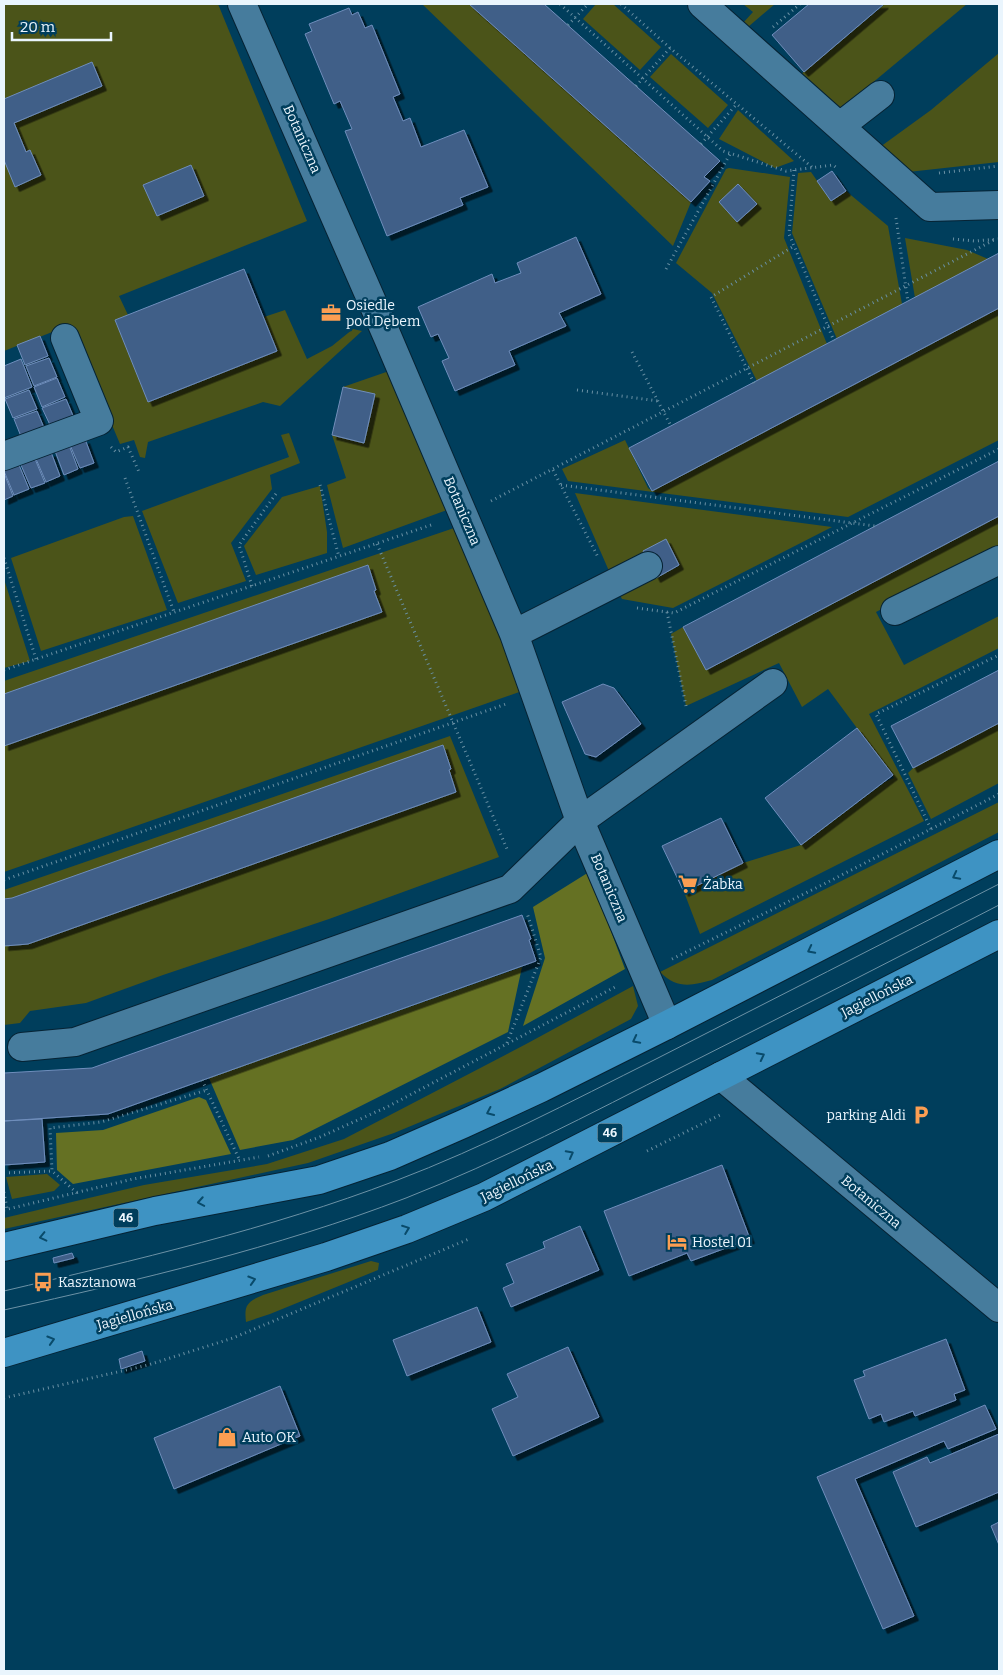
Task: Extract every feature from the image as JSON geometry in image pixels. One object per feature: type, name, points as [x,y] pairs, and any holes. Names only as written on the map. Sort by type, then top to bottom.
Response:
[{"type":"main road","name":"46","points":[[4,1247],[156,1211],[319,1180],[390,1156],[541,1088],[999,854]]},
{"type":"main road","name":"Jagiellońska","points":[[4,1353],[326,1258],[407,1229],[484,1197],[999,934]]},
{"type":"street","name":"Botaniczna","points":[[242,4],[514,634],[580,821],[667,1025]]},
{"type":"street","points":[[702,4],[930,207],[999,205]]},
{"type":"street","points":[[840,126],[880,95]]},
{"type":"street","points":[[4,456],[99,421],[65,338]]},
{"type":"street","points":[[895,611],[999,560]]},
{"type":"street","points":[[514,634],[648,566]]},
{"type":"street","points":[[22,1047],[75,1042],[510,890],[580,821],[773,683]]},
{"type":"street","name":"Botaniczna","points":[[721,1076],[999,1308]]},
{"type":"path","points":[[560,4],[722,151],[786,171],[832,165],[840,171]]},
{"type":"path","points":[[568,25],[588,4]]},
{"type":"path","points":[[621,4],[670,48],[813,168]]},
{"type":"path","points":[[771,30],[800,4]]},
{"type":"path","points":[[636,86],[670,48]]},
{"type":"path","points":[[701,144],[736,104]]},
{"type":"path","points":[[666,268],[730,154]]},
{"type":"path","points":[[794,170],[789,234],[834,341]]},
{"type":"path","points":[[902,217],[895,212],[908,302]]},
{"type":"path","points":[[947,239],[975,241],[999,239]]},
{"type":"path","points":[[4,670],[463,514],[553,470],[994,240]]},
{"type":"path","points":[[754,383],[711,297],[794,246]]},
{"type":"path","points":[[632,352],[671,426]]},
{"type":"path","points":[[577,390],[658,401]]},
{"type":"path","points":[[553,470],[622,606],[674,613],[999,449]]},
{"type":"path","points":[[125,478],[174,612]]},
{"type":"path","points":[[320,485],[339,556]]},
{"type":"path","points":[[561,485],[875,526]]},
{"type":"path","points":[[252,586],[238,545],[278,491]]},
{"type":"path","points":[[376,544],[454,722],[517,883],[541,957],[507,1044]]},
{"type":"path","points":[[4,558],[36,659]]},
{"type":"path","points":[[667,612],[686,706]]},
{"type":"path","points":[[932,829],[876,714],[999,656]]},
{"type":"path","points":[[4,880],[513,702]]},
{"type":"path","points":[[668,961],[999,794]]},
{"type":"path","points":[[4,1192],[6,1210],[133,1180],[270,1155],[320,1137],[387,1107],[622,984]]},
{"type":"path","points":[[202,1080],[240,1161]]},
{"type":"path","points":[[76,1193],[52,1171],[50,1128],[101,1122],[207,1090]]},
{"type":"path","points":[[4,1173],[52,1171]]},
{"type":"green space","points":[[4,4],[218,4],[307,221],[119,296],[128,315],[115,320],[149,402],[277,351],[264,317],[285,310],[307,359],[332,346],[353,329],[362,331],[280,406],[263,402],[148,442],[145,458],[140,457],[134,440],[120,444],[70,325],[4,351]]},
{"type":"green space","points":[[422,4],[469,4],[691,202],[673,246]]},
{"type":"green space","points":[[596,4],[613,4],[661,47],[640,70],[583,19]]},
{"type":"green space","points":[[743,4],[775,4],[748,27],[743,23],[753,12]]},
{"type":"green space","points":[[885,4],[967,4],[838,109],[800,75]]},
{"type":"green space","points":[[999,53],[999,162],[908,172],[880,147],[931,110]]},
{"type":"green space","points":[[671,54],[728,105],[708,128],[650,77]]},
{"type":"green space","points":[[738,110],[794,161],[775,168],[719,139]]},
{"type":"green space","points":[[726,169],[790,177],[784,238],[827,344],[757,381],[712,293],[676,263]]},
{"type":"green space","points":[[811,172],[831,201],[846,191],[888,226],[902,304],[837,339],[792,233],[798,173]]},
{"type":"green space","points":[[905,238],[967,250],[988,259],[915,298]]},
{"type":"green space","points":[[999,308],[999,440],[848,517],[568,481],[562,469],[625,440],[648,488],[652,491]]},
{"type":"green space","points":[[392,370],[447,510],[343,548],[327,485],[346,478],[332,435],[343,387]]},
{"type":"green space","points":[[289,433],[300,463],[270,475],[272,489],[231,543],[246,581],[178,603],[142,511],[289,457],[281,435]]},
{"type":"green space","points":[[320,486],[327,532],[327,553],[256,575],[244,546],[282,497]]},
{"type":"green space","points":[[575,493],[832,527],[673,608],[622,599],[617,590],[653,571],[656,577],[679,566],[667,542],[609,571]]},
{"type":"green space","points":[[133,516],[167,610],[41,651],[11,558],[124,517]]},
{"type":"green space","points":[[999,516],[999,549],[876,612],[904,665],[999,616],[999,648],[869,714],[924,821],[700,934],[684,892],[743,863],[801,845],[885,782],[894,778],[828,689],[802,707],[779,663],[686,706],[671,634],[683,627],[706,670]]},
{"type":"green space","points":[[457,527],[522,691],[4,872],[4,681]]},
{"type":"green space","points":[[4,579],[30,661],[4,668]]},
{"type":"green space","points":[[999,723],[999,783],[931,819],[908,773],[913,768]]},
{"type":"green space","points":[[450,736],[499,857],[329,919],[86,1003],[30,1011],[20,1023],[4,1025],[4,890]]},
{"type":"green space","points":[[999,802],[999,832],[712,980],[684,985],[672,981],[660,972]]},
{"type":"green space","points":[[589,872],[625,969],[523,1026],[545,958],[533,907]]},
{"type":"green space","points":[[522,967],[508,1032],[293,1140],[240,1150],[209,1078]]},
{"type":"green space","points":[[633,986],[638,1006],[631,1019],[500,1089],[394,1133],[308,1163],[4,1229],[4,1218],[144,1185],[267,1164],[344,1139]]},
{"type":"green space","points":[[199,1097],[206,1100],[231,1154],[73,1184],[57,1170],[56,1133],[103,1130]]},
{"type":"green space","points":[[47,1174],[60,1185],[54,1191],[12,1199],[6,1177]]},
{"type":"green space","points":[[371,1261],[379,1263],[378,1270],[246,1322],[246,1308],[250,1302],[258,1297]]},
{"type":"building","points":[[469,4],[544,4],[720,161],[704,177],[710,181],[691,202]]},
{"type":"building","points":[[809,4],[884,4],[804,72],[772,35]]},
{"type":"building","points":[[349,8],[352,15],[358,12],[365,28],[372,25],[400,94],[393,97],[403,121],[410,118],[421,147],[464,130],[488,187],[460,198],[463,205],[387,236],[345,131],[352,129],[340,101],[334,104],[305,34],[312,31],[309,24]]},
{"type":"building","points":[[92,62],[102,86],[14,123],[26,152],[30,150],[41,175],[15,187],[4,160],[4,99]]},
{"type":"building","points":[[191,165],[204,196],[157,216],[143,185]]},
{"type":"building","points":[[832,171],[846,191],[831,201],[817,181]]},
{"type":"building","points":[[738,184],[757,204],[737,222],[719,202]]},
{"type":"building","points":[[576,237],[601,294],[559,313],[566,326],[509,351],[515,365],[455,391],[442,361],[449,358],[438,334],[431,337],[418,307],[492,274],[495,283],[521,273],[517,263]]},
{"type":"building","points":[[999,253],[999,308],[652,491],[629,448]]},
{"type":"building","points":[[244,269],[277,351],[148,402],[115,320]]},
{"type":"building","points":[[40,336],[48,356],[25,365],[17,345]]},
{"type":"building","points":[[49,358],[57,377],[34,386],[26,366]]},
{"type":"building","points":[[21,359],[32,387],[4,398],[4,366]]},
{"type":"building","points":[[57,378],[65,397],[42,407],[34,387]]},
{"type":"building","points":[[343,387],[375,394],[364,443],[332,435]]},
{"type":"building","points":[[29,390],[37,409],[13,418],[5,399]]},
{"type":"building","points":[[66,399],[74,418],[51,427],[42,408]]},
{"type":"building","points":[[37,411],[45,430],[22,439],[14,419]]},
{"type":"building","points":[[85,439],[94,463],[80,468],[70,445]]},
{"type":"building","points":[[69,445],[78,469],[64,475],[55,451]]},
{"type":"building","points":[[51,452],[60,476],[46,482],[36,459]]},
{"type":"building","points":[[35,459],[45,483],[31,488],[21,465]]},
{"type":"building","points":[[999,461],[999,516],[706,670],[683,627]]},
{"type":"building","points":[[19,465],[29,489],[14,495],[4,471]]},
{"type":"building","points":[[4,473],[13,496],[4,500]]},
{"type":"building","points":[[666,539],[679,565],[656,578],[643,551]]},
{"type":"building","points":[[368,565],[376,590],[374,591],[382,612],[4,746],[4,694]]},
{"type":"building","points":[[999,670],[999,723],[913,768],[891,726]]},
{"type":"building","points":[[603,684],[614,688],[641,724],[596,757],[585,754],[562,702]]},
{"type":"building","points":[[857,728],[893,775],[801,845],[765,798]]},
{"type":"building","points":[[443,745],[456,792],[28,944],[4,946],[4,899],[12,898]]},
{"type":"building","points":[[721,818],[743,863],[684,892],[662,846]]},
{"type":"building","points":[[522,915],[531,939],[529,940],[536,961],[108,1114],[4,1121],[4,1073],[92,1068]]},
{"type":"building","points":[[42,1119],[45,1162],[4,1165],[4,1121]]},
{"type":"building","points":[[722,1165],[750,1239],[691,1261],[687,1253],[629,1276],[604,1211]]},
{"type":"building","points":[[580,1226],[599,1270],[511,1307],[503,1288],[514,1283],[506,1264],[545,1248],[543,1242]]},
{"type":"building","points":[[72,1253],[74,1258],[54,1263],[53,1258]]},
{"type":"building","points":[[477,1307],[491,1342],[407,1376],[393,1340]]},
{"type":"building","points":[[946,1339],[965,1390],[954,1394],[956,1400],[915,1416],[913,1411],[884,1422],[881,1414],[869,1419],[854,1380],[865,1376],[863,1371]]},
{"type":"building","points":[[568,1347],[599,1417],[513,1456],[492,1409],[518,1397],[507,1374]]},
{"type":"building","points":[[142,1351],[145,1361],[121,1369],[119,1359]]},
{"type":"building","name":"Auto OK","points":[[280,1386],[300,1436],[174,1489],[154,1438]]},
{"type":"building","points":[[985,1405],[996,1429],[948,1449],[944,1441],[855,1479],[914,1616],[883,1629],[817,1477]]},
{"type":"building","points":[[999,1434],[999,1492],[916,1527],[893,1472],[927,1457],[930,1463]]},
{"type":"building","points":[[999,1522],[999,1545],[991,1526]]},
{"type":"tram line","points":[[4,1291],[251,1229],[347,1198],[429,1168],[559,1108],[999,884]]},
{"type":"tram line","points":[[4,1310],[156,1275],[257,1248],[357,1216],[441,1184],[579,1120],[999,905]]},
{"type":"place","name":"Osiedle pod Dębem","points":[[331,313]]},
{"type":"place","name":"Żabka","points":[[688,884]]},
{"type":"place","name":"parking Aldi","points":[[921,1115]]},
{"type":"place","name":"Hostel 01","points":[[677,1242]]},
{"type":"place","name":"Kasztanowa","points":[[43,1282]]},
{"type":"place","name":"Auto OK","points":[[227,1437]]}]
